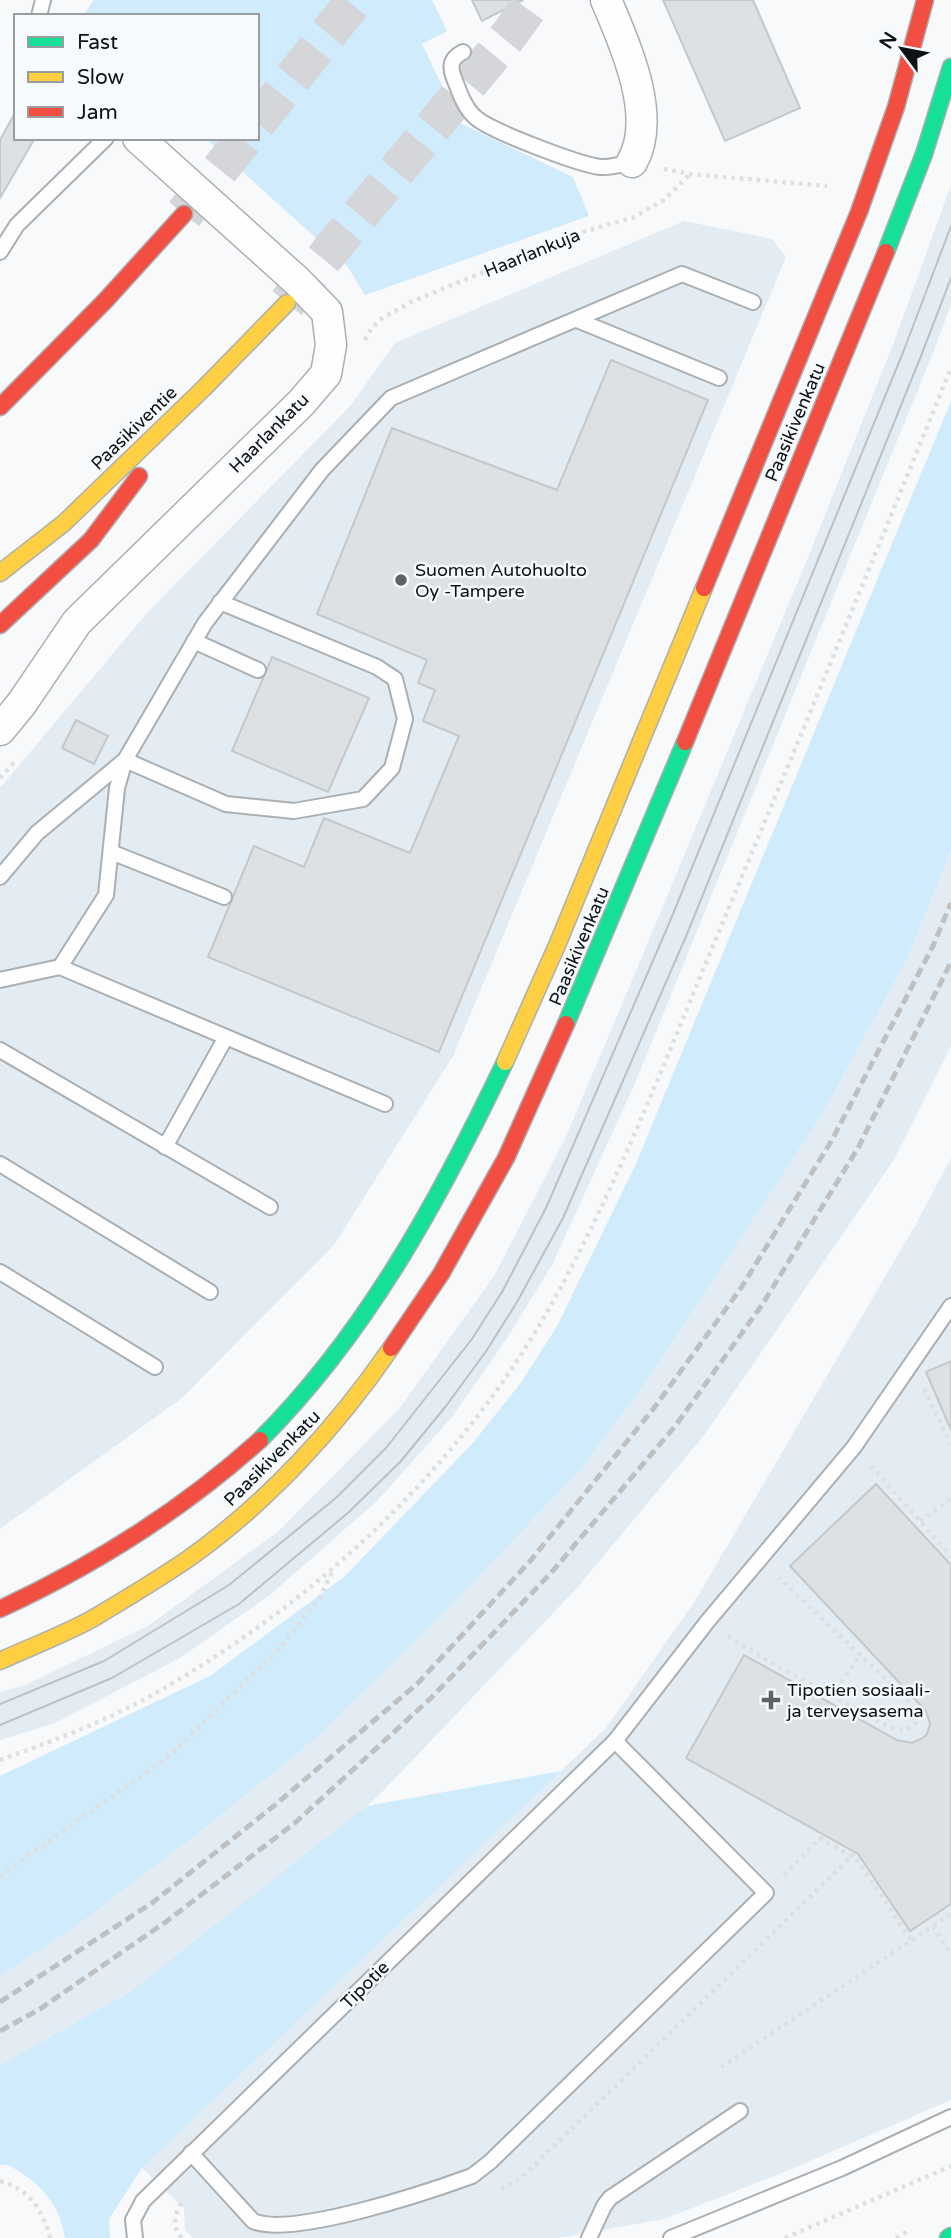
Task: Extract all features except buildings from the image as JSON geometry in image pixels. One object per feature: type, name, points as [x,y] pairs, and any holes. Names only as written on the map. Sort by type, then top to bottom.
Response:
[{"type":"main road","name":"Paasikivenkatu","points":[[0,1609],[121,1548],[198,1495],[257,1443],[293,1406],[355,1328],[424,1217],[518,1035],[838,263],[891,125],[925,0]]},
{"type":"main road","name":"Paasikivenkatu","points":[[0,1661],[111,1608],[188,1559],[231,1525],[303,1458],[337,1420],[369,1380],[441,1274],[506,1158],[597,954],[860,317],[924,154],[951,67]]},
{"type":"main road","points":[[0,407],[105,301],[184,214]]},
{"type":"main road","name":"Paasikiventie","points":[[0,573],[64,523],[204,388],[287,303]]},
{"type":"main road","points":[[0,625],[91,540],[204,388]]},
{"type":"street","points":[[606,0],[636,80],[642,123],[639,150],[632,162]]},
{"type":"street","name":"Haarlankatu","points":[[0,730],[22,703],[77,622],[291,412],[326,374],[331,345],[327,312],[297,281],[140,140]]},
{"type":"lane","points":[[463,52],[455,56],[451,63],[452,74],[465,104],[475,117],[493,128],[581,163],[604,167],[632,162]]},
{"type":"lane","points":[[0,252],[17,225],[104,140]]},
{"type":"lane","points":[[60,967],[106,895],[117,789],[125,760],[194,641],[220,602],[322,470],[391,398],[682,274],[753,302]]},
{"type":"lane","points":[[577,320],[719,378]]},
{"type":"lane","points":[[125,760],[226,804],[294,811],[363,799],[392,768],[405,719],[395,679],[377,667],[220,602]]},
{"type":"lane","points":[[194,641],[258,670]]},
{"type":"lane","points":[[0,877],[37,833],[125,760]]},
{"type":"lane","points":[[111,852],[224,897]]},
{"type":"lane","points":[[0,980],[60,967],[385,1104]]},
{"type":"lane","points":[[165,1147],[226,1037]]},
{"type":"lane","points":[[0,1050],[270,1207]]},
{"type":"lane","points":[[0,1164],[210,1292]]},
{"type":"lane","points":[[0,1272],[155,1367]]},
{"type":"lane","name":"Tipotie","points":[[135,2238],[133,2220],[143,2201],[615,1741],[707,1622],[853,1447],[951,1306]]},
{"type":"lane","points":[[191,2153],[253,2221],[261,2227],[272,2229],[323,2225],[472,2176],[490,2162],[766,1893],[615,1741]]},
{"type":"lane","points":[[589,2238],[604,2206],[611,2199],[740,2111]]},
{"type":"lane","points":[[671,2238],[842,2168],[951,2117]]},
{"type":"path","points":[[632,162],[690,174],[827,186]]},
{"type":"path","name":"Haarlankuja","points":[[371,329],[393,311],[420,298],[573,234],[635,217],[664,200],[690,174]]},
{"type":"path","points":[[823,197],[832,175]]},
{"type":"path","points":[[0,1760],[77,1731],[159,1692],[225,1650],[334,1569],[406,1500],[466,1430],[517,1360],[586,1240],[655,1090],[951,368]]},
{"type":"path","points":[[912,1365],[951,1445]]},
{"type":"path","points":[[853,1447],[951,1556]]},
{"type":"path","points":[[920,1521],[951,1499]]},
{"type":"path","points":[[707,1622],[831,1696],[889,1727],[905,1730],[915,1724],[918,1714],[911,1703],[760,1559]]},
{"type":"path","points":[[0,1877],[168,1757],[279,1648],[320,1597],[334,1569]]},
{"type":"path","points":[[831,1696],[861,1655]]},
{"type":"path","points":[[766,1893],[820,1838],[853,1854],[911,1940]]},
{"type":"path","points":[[721,2067],[951,1914]]},
{"type":"path","points":[[933,1926],[951,1955]]},
{"type":"path","points":[[785,2238],[951,2166]]},
{"type":"path","points":[[0,2181],[15,2185],[28,2195],[41,2210],[50,2238]]},
{"type":"path","points":[[181,2238],[174,2221],[181,2202],[187,2196]]},
{"type":"shaded area","points":[[94,0],[432,0],[447,31],[422,44],[460,123],[573,177],[589,216],[365,295],[348,267],[207,140],[259,140],[259,14],[84,14]]},
{"type":"shaded area","points":[[951,185],[951,305],[635,1083],[552,1265],[505,1341],[452,1417],[378,1500],[270,1595],[180,1658],[55,1723],[0,1740],[0,1692],[23,1686],[148,1626],[279,1531],[399,1409],[494,1276],[565,1139],[639,964],[809,555],[894,342]]},
{"type":"shaded area","points":[[684,221],[772,239],[786,257],[453,1056],[334,1245],[182,1398],[0,1529],[0,788],[148,612],[352,404],[395,343]]},
{"type":"shaded area","points":[[951,401],[951,850],[908,957],[821,1116],[646,1382],[580,1470],[445,1612],[315,1739],[201,1831],[75,1927],[0,1976],[0,1776],[210,1676],[345,1576],[472,1444],[520,1384],[556,1328],[635,1166]]},
{"type":"shaded area","points":[[951,850],[951,1046],[893,1161],[705,1434],[576,1589],[381,1793],[271,1894],[130,1992],[0,2065],[0,1976],[75,1927],[201,1831],[315,1739],[445,1612],[580,1470],[646,1382],[821,1116],[908,957]]},
{"type":"shaded area","points":[[951,1158],[951,2100],[782,2173],[664,2219],[558,2238],[193,2238],[185,2230],[184,2208],[142,2168],[606,1728],[695,1601],[916,1224]]},
{"type":"shaded area","points":[[561,1771],[142,2168],[109,2219],[110,2238],[65,2238],[60,2218],[44,2192],[20,2172],[0,2165],[0,2065],[130,1992],[367,1806]]},
{"type":"tunnel","points":[[259,120],[355,0]]},
{"type":"tunnel","points":[[287,303],[509,35],[534,0]]},
{"type":"tunnel","points":[[184,214],[243,140]]},
{"type":"tram line","points":[[0,1704],[104,1661],[229,1585],[337,1497],[386,1448],[472,1339],[502,1292],[546,1208],[668,926],[904,350],[951,226]]},
{"type":"tram line","points":[[0,1725],[112,1678],[239,1604],[349,1512],[401,1461],[487,1350],[563,1218],[687,934],[951,278]]},
{"type":"railway","points":[[0,2002],[152,1903],[275,1805],[418,1683],[531,1560],[654,1408],[741,1288],[832,1140],[933,946],[951,903]]},
{"type":"railway","points":[[0,2031],[40,2009],[167,1921],[296,1822],[431,1698],[551,1573],[676,1425],[762,1305],[858,1148],[951,962]]},
{"type":"traffic: fast","points":[[886,252],[924,154],[951,67]]},
{"type":"traffic: fast","points":[[566,1024],[685,742]]},
{"type":"traffic: fast","points":[[260,1440],[299,1399],[334,1355],[398,1262],[454,1163],[505,1062]]},
{"type":"traffic: slow","points":[[0,573],[64,523],[204,388],[287,303]]},
{"type":"traffic: slow","points":[[505,1062],[558,943],[704,588]]},
{"type":"traffic: slow","points":[[0,1661],[92,1619],[176,1567],[217,1537],[272,1489],[324,1435],[391,1348]]},
{"type":"traffic: jam","points":[[704,588],[859,212],[896,107],[925,0]]},
{"type":"traffic: jam","points":[[0,407],[105,301],[184,214]]},
{"type":"traffic: jam","points":[[685,742],[886,252]]},
{"type":"traffic: jam","points":[[0,625],[91,540],[139,476]]},
{"type":"traffic: jam","points":[[391,1348],[441,1274],[506,1158],[566,1024]]},
{"type":"traffic: jam","points":[[0,1609],[70,1574],[136,1535],[199,1490],[260,1440]]},
{"type":"place","name":"Suomen Autohuolto Oy -Tampere","points":[[401,580]]},
{"type":"place","name":"Tipotien sosiaali- ja terveysasema","points":[[771,1700]]}]
